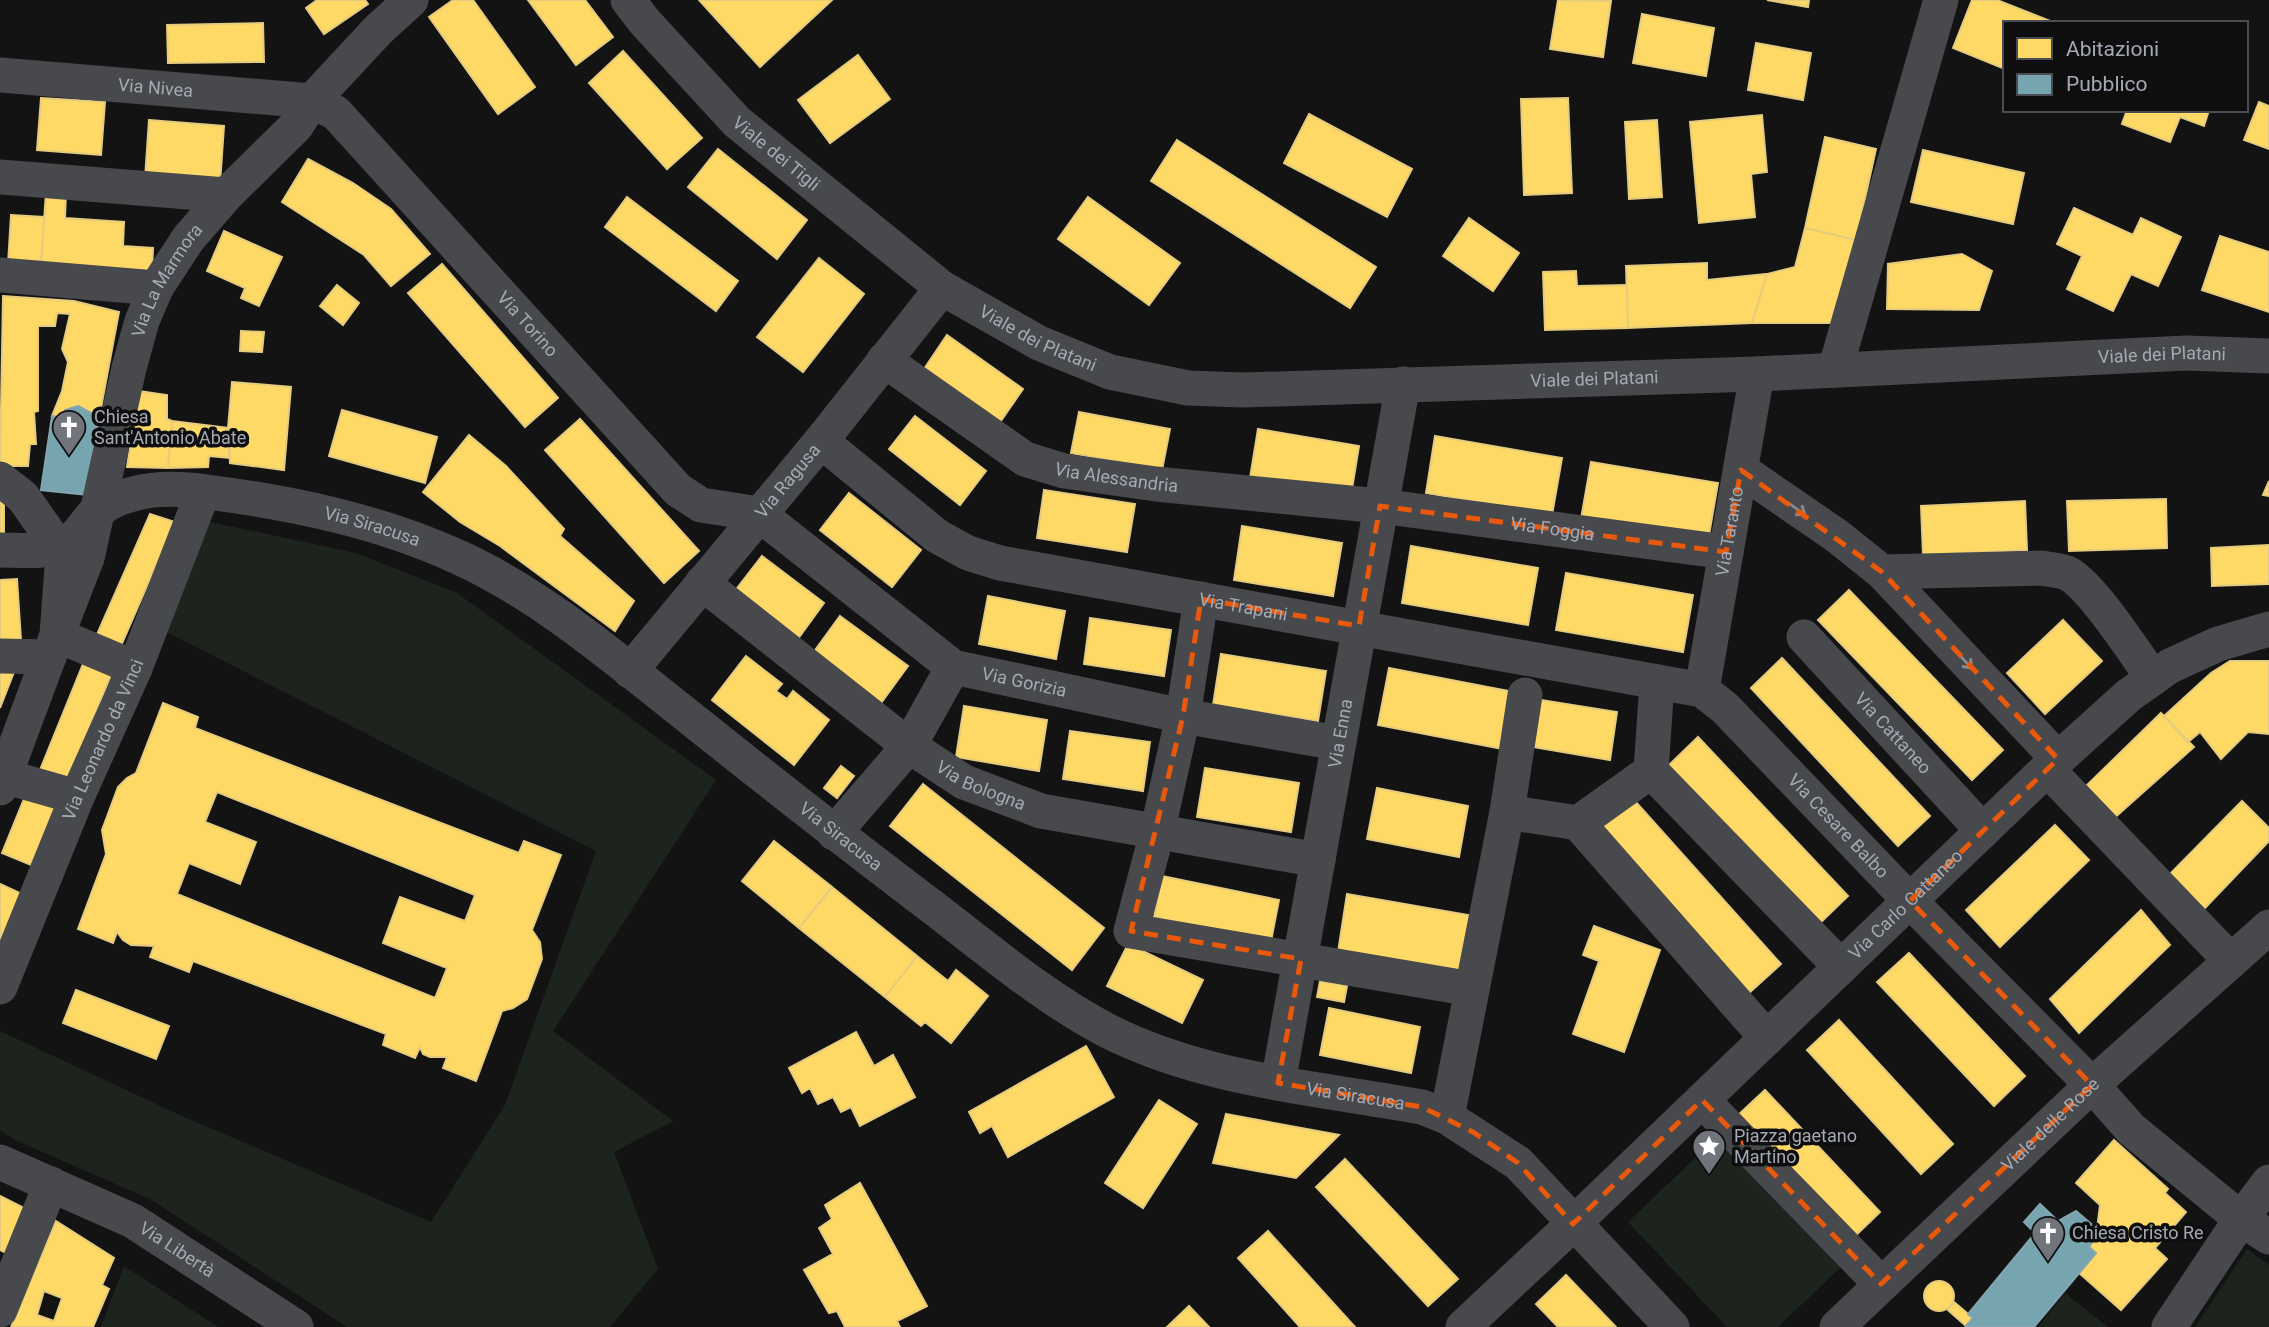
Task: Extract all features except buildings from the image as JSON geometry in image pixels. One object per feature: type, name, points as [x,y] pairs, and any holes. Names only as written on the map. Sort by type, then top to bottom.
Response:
[{"type":"street","name":"Via La Marmora","points":[[2,779],[53,646],[70,547],[142,321],[156,288],[188,239],[226,195],[296,126],[312,101],[378,30],[411,0]]},
{"type":"street","name":"Viale dei Tigli","points":[[628,0],[737,122],[943,288]]},
{"type":"street","points":[[1835,370],[1941,0]]},
{"type":"street","name":"Via Nivea","points":[[0,75],[312,101]]},
{"type":"street","name":"Via Torino","points":[[312,101],[336,113],[678,490],[701,505],[759,514]]},
{"type":"street","points":[[0,177],[226,195]]},
{"type":"street","points":[[0,275],[156,288]]},
{"type":"street","name":"Via Ragusa","points":[[630,671],[821,441],[943,288]]},
{"type":"street","name":"Viale dei Platani","points":[[943,288],[1039,343],[1110,372],[1188,388],[1243,390],[1757,374],[2186,353],[2269,356]]},
{"type":"street","name":"Via Alessandria","points":[[884,360],[1025,459],[1064,471],[1156,484],[1380,506]]},
{"type":"street","name":"Via Taranto","points":[[1702,690],[1757,374]]},
{"type":"street","name":"Via Enna","points":[[1278,1083],[1403,384]]},
{"type":"street","name":"Via Trapani","points":[[821,441],[937,536],[968,553],[1000,563],[1702,690]]},
{"type":"street","points":[[1741,470],[1837,536],[1882,572],[2231,961]]},
{"type":"street","points":[[12,488],[70,547]]},
{"type":"street","name":"Via Siracusa","points":[[70,547],[125,496],[156,489],[203,492],[278,503],[348,518],[459,557],[519,589],[630,671],[834,833],[1051,997],[1108,1030],[1160,1054],[1215,1071],[1422,1107],[1447,1117],[1518,1163],[1672,1327]]},
{"type":"street","name":"Via Leonardo da Vinci","points":[[0,987],[77,797],[135,668],[203,492]]},
{"type":"street","name":"Via Foggia","points":[[1380,506],[1726,552]]},
{"type":"street","name":"Via Gorizia","points":[[759,514],[953,667],[1183,716],[1338,743]]},
{"type":"street","points":[[0,550],[70,547]]},
{"type":"street","points":[[1882,572],[2042,569],[2067,573],[2082,584],[2153,678]]},
{"type":"street","name":"Via Bologna","points":[[702,583],[909,746],[964,782],[1041,811],[1318,860]]},
{"type":"street","points":[[1201,599],[1183,716],[1131,931],[1472,989]]},
{"type":"street","name":"Via Carlo Cattaneo","points":[[1463,1327],[2052,764],[2129,695],[2170,666],[2218,644],[2269,629]]},
{"type":"street","name":"Via Cattaneo","points":[[1804,637],[1983,831]]},
{"type":"street","points":[[0,656],[53,646],[135,668]]},
{"type":"street","points":[[834,833],[909,746],[953,667]]},
{"type":"street","points":[[1657,682],[1651,771],[1841,967]]},
{"type":"street","name":"Via Cesare Balbo","points":[[1702,690],[1725,708],[2092,1085],[2131,1129],[2255,1228]]},
{"type":"street","points":[[1447,1117],[1507,812],[1525,695]]},
{"type":"street","points":[[1578,823],[1651,771]]},
{"type":"street","points":[[2,779],[77,797]]},
{"type":"street","points":[[1507,812],[1578,823],[1767,1038]]},
{"type":"street","name":"Viale delle Rose","points":[[1836,1327],[2092,1085],[2269,927]]},
{"type":"street","points":[[1702,1100],[1881,1284]]},
{"type":"street","name":"Via Libertà","points":[[0,1162],[133,1221],[296,1327]]},
{"type":"street","points":[[2169,1327],[2255,1228],[2269,1182]]},
{"type":"street","points":[[0,1310],[51,1184]]},
{"type":"highlighted area","points":[[1741,470],[1882,572],[2058,759],[1910,901],[2092,1085],[1881,1284],[1702,1100],[1573,1224],[1518,1163],[1473,1132],[1422,1107],[1278,1083],[1301,959],[1131,931],[1183,716],[1201,599],[1359,626],[1380,506],[1726,552]]},
{"type":"shaded area","points":[[210,522],[356,553],[457,593],[716,780],[553,1031],[673,1121],[614,1152],[658,1269],[610,1327],[347,1327],[150,1199],[15,1140],[0,1130],[0,1031],[184,1117],[431,1222],[505,1105],[596,851],[165,631]]},
{"type":"shaded area","name":"Piazza gaetano Martino","points":[[1718,1136],[1841,1267],[1778,1327],[1727,1327],[1628,1222]]},
{"type":"shaded area","points":[[2247,1249],[2269,1265],[2269,1327],[2195,1327]]},
{"type":"shaded area","points":[[124,1266],[218,1327],[101,1327]]},
{"type":"shaded area","points":[[2065,1293],[2108,1327],[2038,1327]]},
{"type":"place","name":"Chiesa Sant'Antonio Abate","points":[[69,457]]},
{"type":"place","name":"Piazza gaetano Martino","points":[[1709,1176]]},
{"type":"place","name":"Chiesa Cristo Re","points":[[2048,1263]]}]
